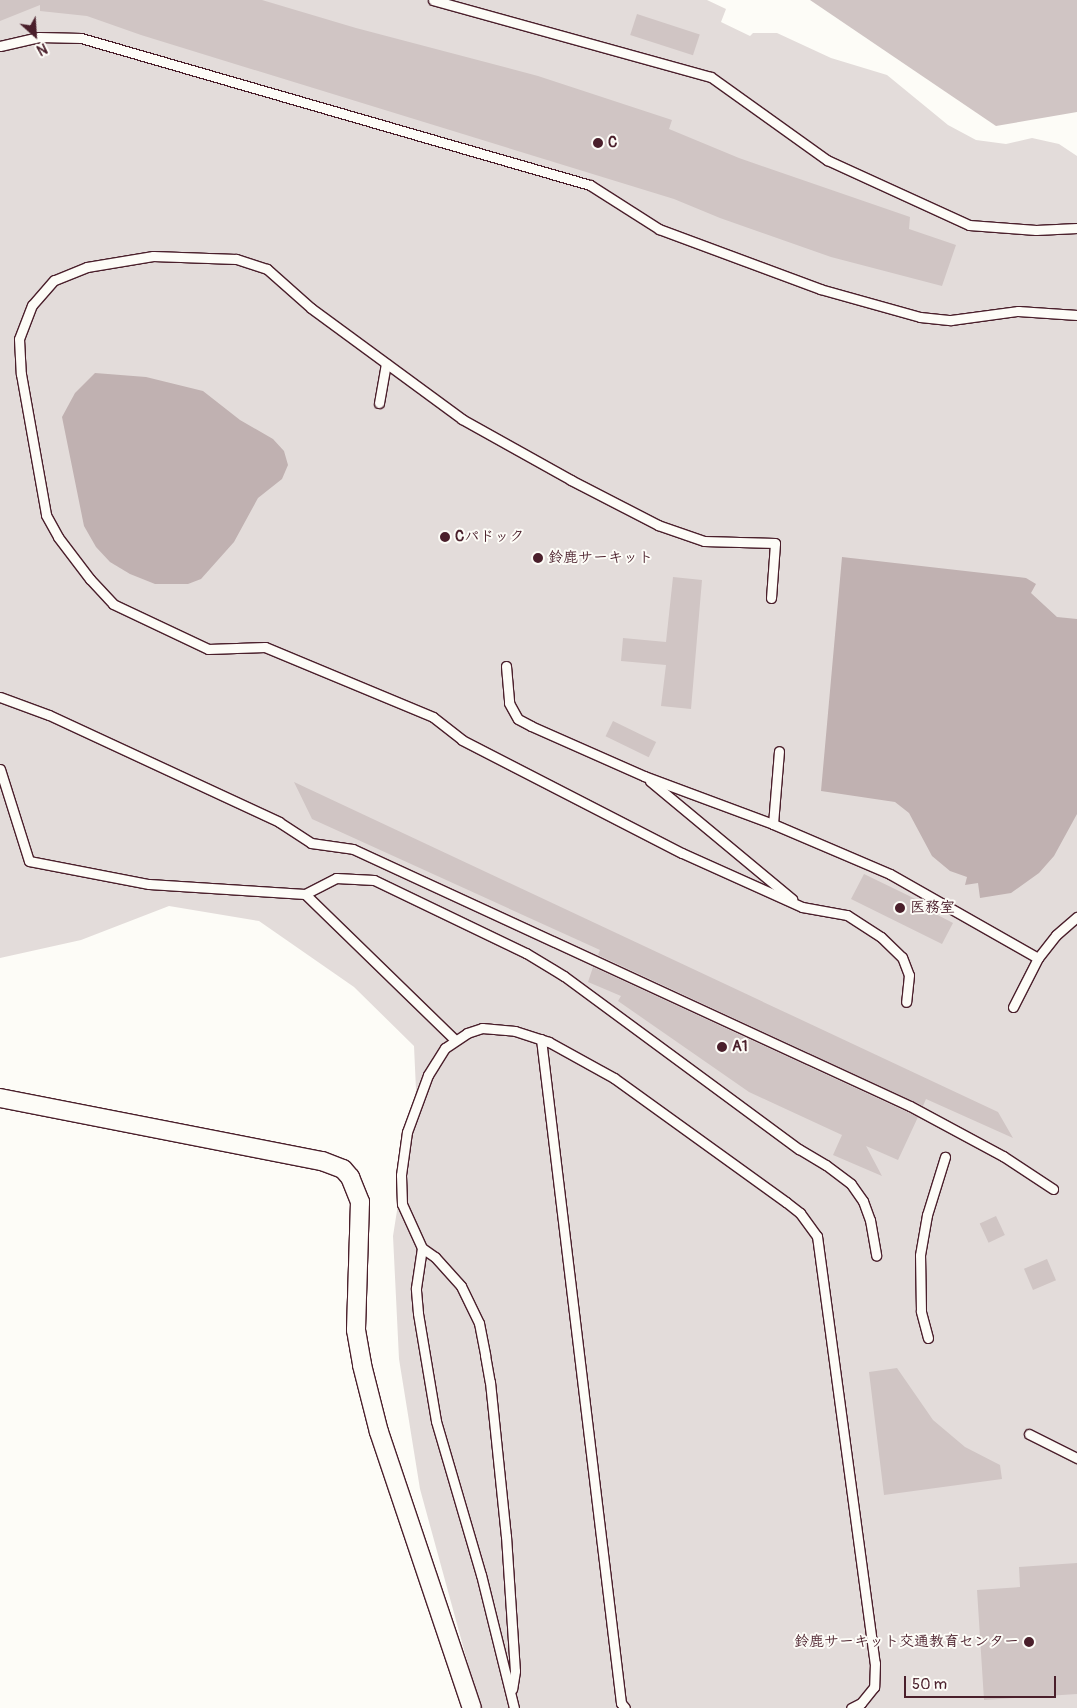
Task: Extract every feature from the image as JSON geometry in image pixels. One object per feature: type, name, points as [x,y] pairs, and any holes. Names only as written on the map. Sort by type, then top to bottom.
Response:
[{"type":"street","points":[[0,1098],[322,1161],[342,1170],[350,1177],[360,1202],[356,1330],[362,1365],[378,1432],[472,1708]]},
{"type":"lane","points":[[433,0],[711,77],[827,160],[969,225],[1036,230],[1077,228]]},
{"type":"lane","points":[[0,46],[39,37],[81,38],[581,182],[590,185],[659,229],[820,289],[920,317],[951,320],[1018,311],[1077,315]]},
{"type":"lane","points":[[771,598],[774,543],[704,541],[658,525],[462,419],[311,308],[267,269],[236,259],[153,256],[87,267],[54,280],[32,305],[18,339],[21,374],[46,515],[58,537],[90,579],[113,604],[208,649],[265,647],[432,716],[462,740],[682,853],[802,907],[848,915],[881,938],[902,958],[909,976],[906,1002]]},
{"type":"lane","points":[[379,403],[386,364]]},
{"type":"lane","points":[[506,666],[509,704],[518,718],[644,776],[773,824],[915,887],[1038,958]]},
{"type":"lane","points":[[0,697],[50,715],[270,818],[311,843],[353,849],[910,1106],[1003,1156],[1053,1189]]},
{"type":"lane","points":[[773,824],[779,751]]},
{"type":"lane","points":[[0,769],[28,861],[149,884],[305,894],[336,878],[374,880],[526,953],[564,976],[850,1184],[863,1202],[870,1220],[876,1255]]},
{"type":"lane","points":[[644,776],[802,907]]},
{"type":"lane","points":[[305,894],[455,1040]]},
{"type":"lane","points":[[1013,1007],[1038,958],[1056,935],[1077,918]]},
{"type":"lane","points":[[511,1691],[515,1671],[506,1536],[490,1382],[479,1323],[461,1286],[435,1257],[422,1248],[402,1204],[403,1156],[407,1132],[428,1075],[436,1059],[455,1040],[482,1028],[515,1031],[541,1039],[606,1073],[638,1093],[786,1202],[805,1218],[817,1236],[875,1663],[874,1687],[861,1702],[851,1708]]},
{"type":"lane","points":[[541,1039],[621,1702],[625,1708]]},
{"type":"lane","points":[[928,1338],[921,1310],[920,1255],[927,1215],[945,1157]]},
{"type":"lane","points":[[422,1248],[416,1288],[418,1313],[436,1421],[511,1691],[514,1708]]},
{"type":"lane","points":[[1029,1434],[1077,1458]]},
{"type":"shaded area","name":"鈴鹿サーキット","points":[[0,0],[707,0],[726,9],[721,22],[750,36],[753,33],[777,33],[831,58],[887,75],[948,125],[976,140],[1006,144],[1032,138],[1059,144],[1077,156],[1077,1708],[480,1708],[420,1489],[399,1359],[393,1236],[416,1090],[414,1046],[354,987],[259,921],[169,906],[81,940],[0,958]]},
{"type":"shaded area","points":[[95,373],[146,377],[203,391],[240,420],[273,439],[284,451],[288,465],[282,479],[258,498],[234,542],[201,579],[188,584],[155,584],[130,574],[110,562],[96,547],[84,526],[62,417],[75,393]]},
{"type":"shaded area","points":[[842,557],[1026,578],[1036,584],[1031,593],[1057,617],[1077,619],[1077,814],[1054,856],[1039,873],[1011,893],[980,898],[978,883],[965,885],[967,877],[950,871],[932,856],[909,813],[895,802],[821,791]]},
{"type":"building","name":"C","points":[[0,0],[262,0],[356,28],[538,76],[672,120],[669,129],[739,158],[910,217],[909,229],[956,245],[942,286],[831,257],[720,218],[674,199],[141,35],[87,16],[40,11],[40,5],[0,21]]},
{"type":"building","points":[[810,0],[1077,0],[1077,112],[996,126]]},
{"type":"building","points":[[637,14],[700,34],[693,55],[630,35]]},
{"type":"building","points":[[673,577],[702,580],[691,709],[661,706],[666,665],[621,661],[623,638],[666,642]]},
{"type":"building","points":[[613,721],[656,742],[649,757],[606,736]]},
{"type":"building","points":[[294,782],[998,1112],[1013,1138],[926,1099],[923,1106],[598,955],[600,950],[312,819]]},
{"type":"building","name":"医務室","points":[[864,874],[930,906],[928,910],[953,923],[942,944],[851,899]]},
{"type":"building","name":"A1","points":[[593,967],[918,1117],[898,1160],[866,1146],[882,1176],[833,1155],[842,1135],[749,1092],[618,1001],[621,996],[588,982]]},
{"type":"building","points":[[996,1216],[1005,1235],[989,1243],[980,1224]]},
{"type":"building","points":[[1047,1259],[1056,1280],[1033,1290],[1024,1269]]},
{"type":"building","points":[[897,1368],[933,1420],[965,1447],[1000,1465],[1002,1479],[884,1495],[869,1372]]},
{"type":"building","name":"鈴鹿サーキット交通教育センター","points":[[1077,1563],[1077,1694],[984,1700],[977,1590],[1020,1587],[1019,1567]]},
{"type":"place","name":"C","points":[[598,143]]},
{"type":"place","name":"Cパドック","points":[[445,537]]},
{"type":"place","name":"鈴鹿サーキット","points":[[538,558]]},
{"type":"place","name":"医務室","points":[[900,908]]},
{"type":"place","name":"A1","points":[[722,1047]]},
{"type":"place","name":"鈴鹿サーキット交通教育センター","points":[[1029,1642]]}]
